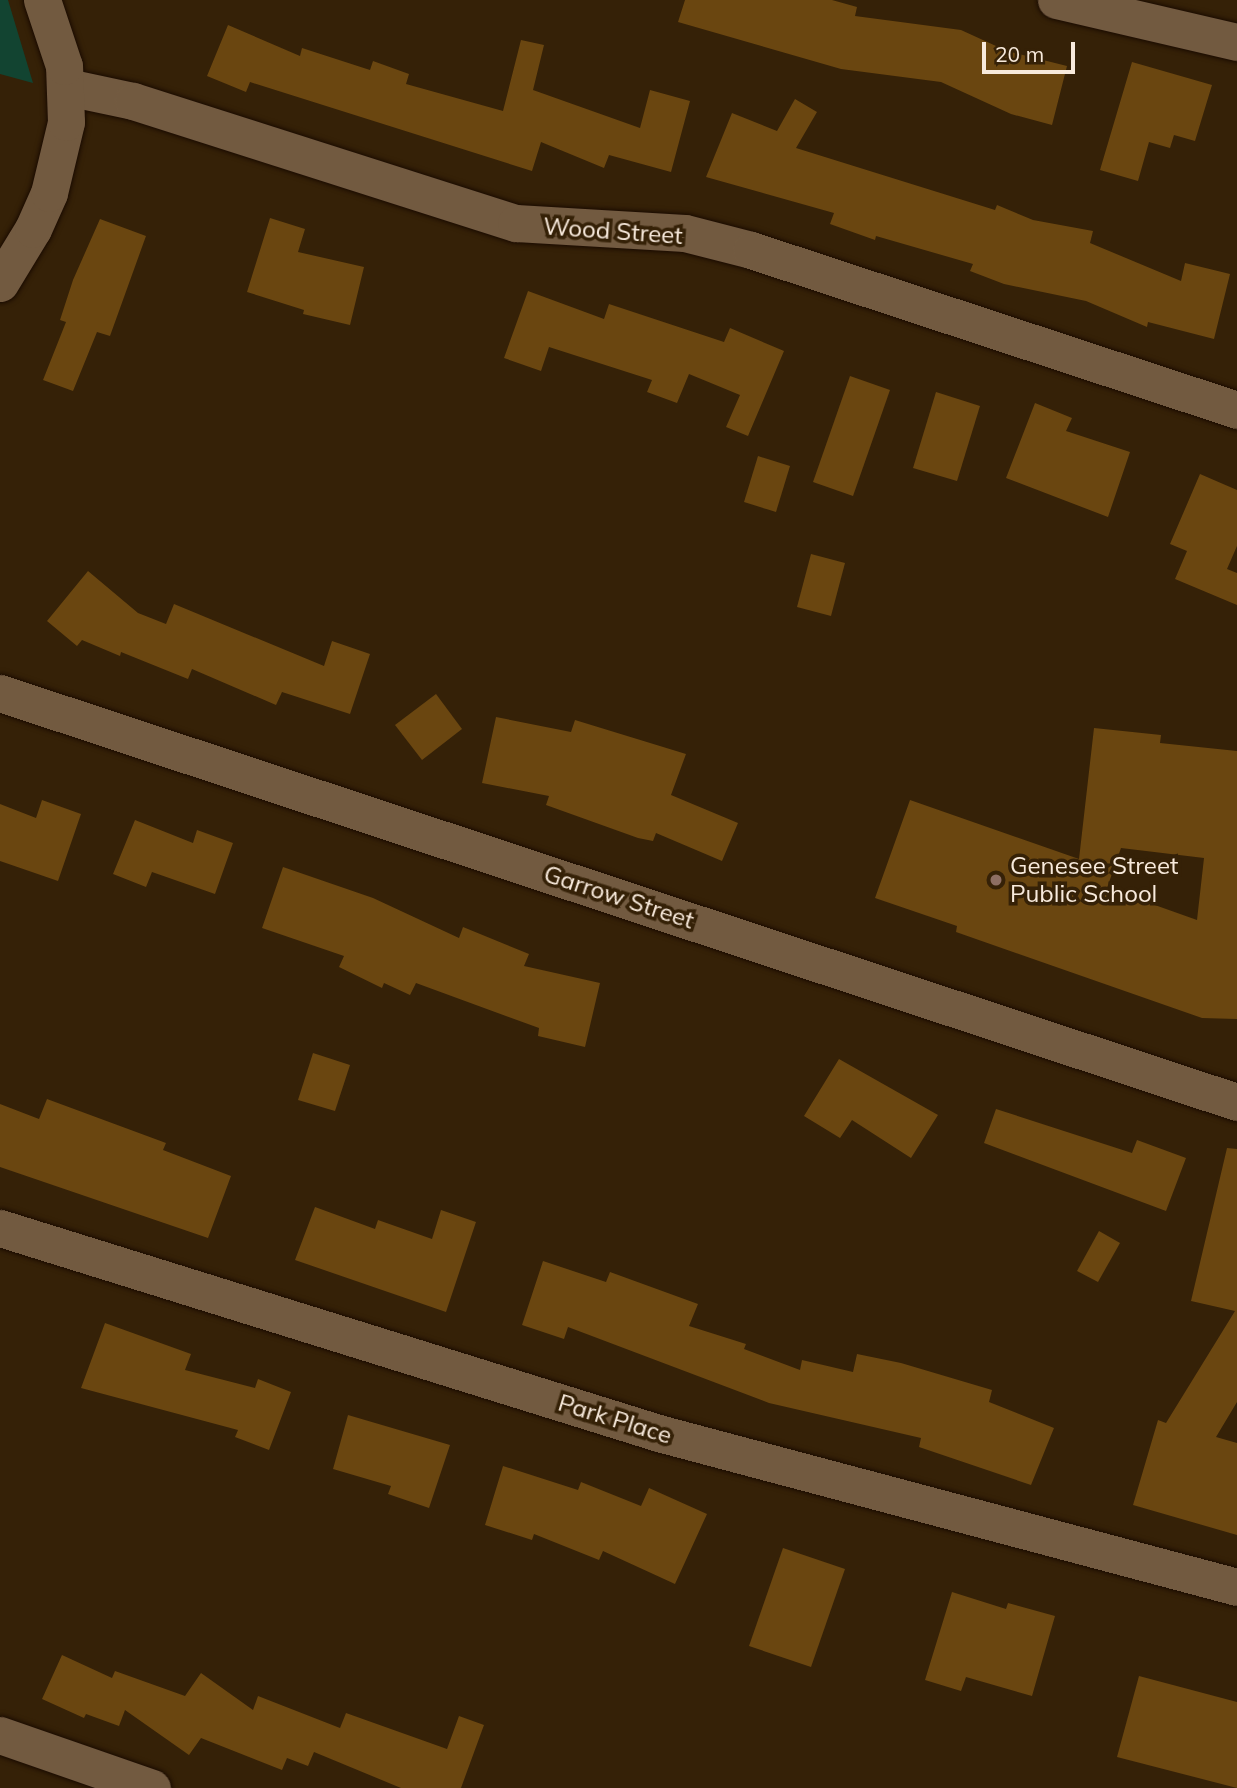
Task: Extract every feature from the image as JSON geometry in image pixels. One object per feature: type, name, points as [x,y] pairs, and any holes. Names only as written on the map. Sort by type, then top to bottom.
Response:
[{"type":"street","points":[[0,283],[33,229],[48,193],[66,122],[67,87],[57,40],[42,0]]},
{"type":"street","points":[[1056,0],[1237,42]]},
{"type":"street","name":"Wood Street","points":[[67,87],[133,101],[516,223],[685,233],[751,250],[1237,410]]},
{"type":"street","name":"Garrow Street","points":[[0,693],[1237,1102]]},
{"type":"street","name":"Park Place","points":[[0,1228],[662,1434],[1237,1587]]},
{"type":"street","points":[[0,1735],[152,1788]]},
{"type":"green space","points":[[0,0],[8,0],[33,83],[0,74]]},
{"type":"building","points":[[685,0],[832,0],[857,7],[855,16],[961,30],[1007,51],[1067,66],[1052,125],[1011,114],[941,82],[841,69],[678,22]]},
{"type":"building","points":[[228,25],[300,56],[302,48],[370,70],[373,61],[409,74],[406,84],[503,111],[521,40],[544,45],[533,90],[640,128],[650,90],[690,101],[671,172],[609,155],[604,168],[541,142],[532,171],[250,82],[246,92],[207,76]]},
{"type":"building","points":[[1132,62],[1212,85],[1195,141],[1174,135],[1170,148],[1149,142],[1138,181],[1100,170]]},
{"type":"building","points":[[795,99],[817,112],[796,148],[995,210],[997,205],[1033,220],[1093,231],[1090,243],[1181,281],[1185,263],[1230,274],[1214,339],[1148,322],[1147,327],[1086,301],[1004,284],[970,271],[973,264],[876,236],[875,240],[830,224],[834,213],[706,177],[732,113],[777,131]]},
{"type":"building","points":[[270,218],[305,229],[298,252],[364,267],[350,325],[303,314],[304,310],[247,292]]},
{"type":"building","points":[[100,219],[146,236],[110,336],[97,332],[73,391],[43,380],[66,322],[60,320],[73,280]]},
{"type":"building","points":[[528,291],[604,319],[609,304],[724,342],[730,328],[784,351],[748,436],[726,427],[740,395],[689,374],[677,403],[647,392],[652,380],[549,347],[541,371],[504,358]]},
{"type":"building","points":[[850,376],[890,390],[853,496],[813,482]]},
{"type":"building","points":[[936,392],[980,406],[957,481],[913,468]]},
{"type":"building","points":[[1035,403],[1072,418],[1066,431],[1130,452],[1108,517],[1006,478]]},
{"type":"building","points":[[758,456],[790,466],[776,512],[744,502]]},
{"type":"building","points":[[1200,474],[1237,490],[1237,546],[1227,569],[1237,573],[1237,605],[1175,579],[1187,551],[1170,544]]},
{"type":"building","points":[[811,554],[845,563],[831,616],[797,607]]},
{"type":"building","points":[[88,571],[138,613],[166,624],[174,604],[324,666],[332,641],[370,654],[350,714],[282,692],[276,705],[192,669],[188,679],[121,652],[120,656],[82,640],[77,646],[47,621]]},
{"type":"building","points":[[436,694],[462,729],[422,760],[395,725]]},
{"type":"building","points":[[496,717],[571,732],[575,720],[686,754],[671,795],[738,823],[722,861],[656,833],[653,841],[638,838],[546,805],[549,796],[482,783]]},
{"type":"building","name":"Genesee Street Public School","points":[[1094,728],[1161,735],[1160,743],[1237,751],[1237,1019],[1202,1018],[956,932],[957,926],[875,898],[910,800],[1079,859]],"holes":[[[1121,848],[1204,858],[1197,920],[1107,888]]]},
{"type":"building","points":[[42,800],[81,814],[58,881],[0,861],[0,804],[36,818]]},
{"type":"building","points":[[135,820],[193,843],[197,830],[233,843],[215,894],[152,872],[146,887],[113,874]]},
{"type":"building","points":[[283,867],[373,898],[459,938],[463,927],[529,954],[524,966],[600,983],[585,1047],[538,1036],[539,1028],[416,983],[410,995],[384,983],[382,988],[339,967],[344,956],[262,928]]},
{"type":"building","points":[[313,1053],[350,1065],[335,1111],[298,1100]]},
{"type":"building","points":[[839,1059],[938,1115],[911,1158],[852,1120],[840,1138],[804,1116]]},
{"type":"building","points":[[47,1099],[166,1143],[163,1150],[231,1176],[208,1238],[0,1167],[0,1104],[39,1119]]},
{"type":"building","points":[[996,1109],[1132,1153],[1137,1140],[1186,1158],[1166,1211],[984,1143]]},
{"type":"building","points":[[1227,1148],[1237,1149],[1237,1402],[1216,1437],[1237,1443],[1237,1535],[1133,1505],[1158,1420],[1166,1423],[1235,1311],[1191,1301]]},
{"type":"building","points":[[315,1207],[375,1229],[378,1220],[432,1239],[441,1210],[476,1222],[446,1312],[295,1260]]},
{"type":"building","points":[[1099,1231],[1120,1243],[1098,1282],[1077,1271]]},
{"type":"building","points":[[543,1261],[606,1282],[610,1272],[698,1304],[689,1326],[746,1344],[744,1349],[800,1370],[802,1360],[853,1372],[857,1354],[901,1363],[992,1390],[989,1402],[1054,1428],[1031,1485],[919,1447],[921,1438],[769,1403],[568,1327],[564,1339],[522,1325]]},
{"type":"building","points":[[105,1323],[191,1354],[185,1370],[255,1388],[258,1379],[291,1392],[269,1450],[235,1437],[238,1430],[81,1388]]},
{"type":"building","points":[[348,1415],[450,1445],[429,1508],[388,1494],[391,1486],[333,1469]]},
{"type":"building","points":[[503,1466],[578,1490],[581,1482],[641,1506],[649,1488],[707,1514],[675,1584],[603,1551],[599,1560],[534,1534],[532,1540],[485,1525]]},
{"type":"building","points":[[783,1548],[845,1569],[811,1667],[749,1646]]},
{"type":"building","points":[[952,1592],[1006,1609],[1008,1603],[1055,1616],[1032,1696],[966,1677],[961,1691],[925,1680]]},
{"type":"building","points":[[62,1655],[112,1678],[115,1671],[185,1696],[201,1673],[253,1710],[258,1696],[340,1728],[346,1713],[447,1749],[459,1716],[484,1725],[461,1788],[401,1788],[314,1752],[308,1766],[287,1758],[282,1770],[201,1738],[189,1755],[125,1710],[119,1726],[86,1714],[84,1718],[42,1699]]},
{"type":"building","points":[[1139,1676],[1237,1702],[1237,1788],[1117,1757]]},
{"type":"place","name":"Genesee Street Public School","points":[[996,880]]}]
